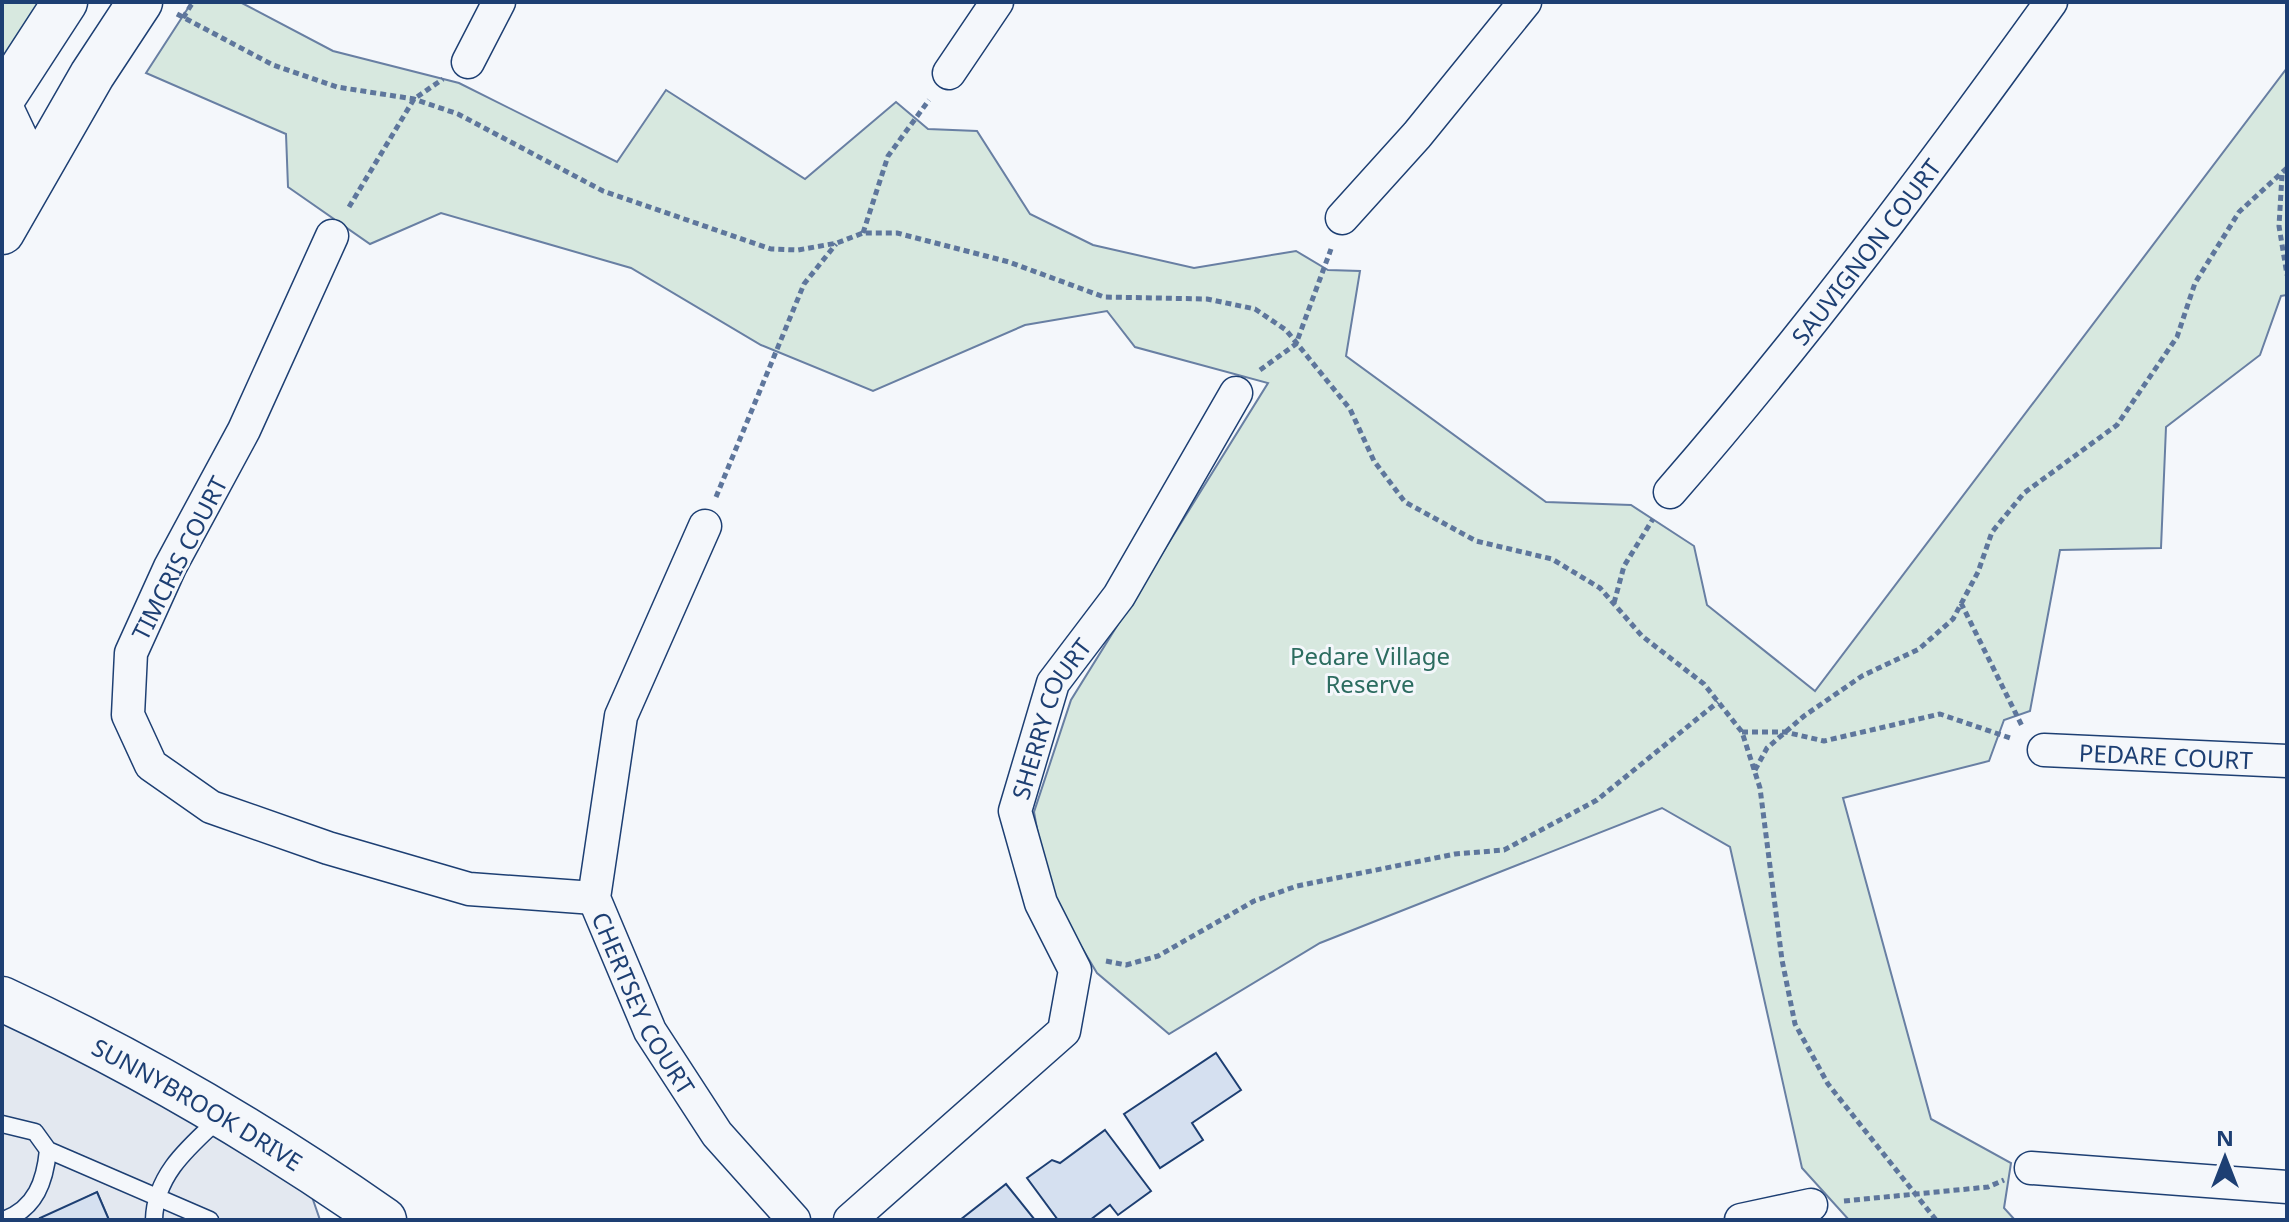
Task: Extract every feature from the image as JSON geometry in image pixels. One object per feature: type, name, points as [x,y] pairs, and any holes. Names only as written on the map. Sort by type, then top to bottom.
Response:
[{"type":"main road","points":[[2,102],[65,2]]},
{"type":"main road","points":[[2,232],[92,75],[140,2]]},
{"type":"main road","points":[[2,102],[46,95],[92,75]]},
{"type":"main road","points":[[2,111],[19,147],[25,190]]},
{"type":"main road","name":"SUNNYBROOK DRIVE","points":[[2,999],[79,1034],[223,1116],[384,1220]]},
{"type":"street","points":[[468,62],[499,2]]},
{"type":"street","points":[[949,73],[997,2]]},
{"type":"street","points":[[1342,218],[1417,135],[1525,2]]},
{"type":"street","name":"SAUVIGNON COURT","points":[[1670,492],[1757,393],[1948,144],[2051,2]]},
{"type":"street","name":"TIMCRIS COURT","points":[[332,236],[244,430],[170,567],[131,653],[128,715],[151,765],[211,807],[328,848],[469,889],[594,898]]},
{"type":"street","name":"SHERRY COURT","points":[[850,1220],[1064,1031],[1075,970],[1041,903],[1015,811],[1053,683],[1119,596],[1236,393]]},
{"type":"street","name":"CHERTSEY COURT","points":[[705,526],[621,716],[594,898],[650,1031],[717,1134],[794,1220]]},
{"type":"street","name":"PEDARE COURT","points":[[2044,750],[2287,761]]},
{"type":"street","points":[[2031,1168],[2287,1187]]},
{"type":"street","points":[[1741,1220],[1811,1205]]},
{"type":"lane","points":[[154,1220],[157,1196],[176,1158],[223,1116]]},
{"type":"lane","points":[[2,1124],[35,1132],[48,1150],[210,1220]]},
{"type":"lane","points":[[4,1220],[35,1200],[45,1174],[48,1150]]},
{"type":"path","points":[[183,18],[193,2]]},
{"type":"path","points":[[863,233],[888,156],[949,73]]},
{"type":"path","points":[[332,236],[414,99]]},
{"type":"path","points":[[1754,771],[1767,748],[1785,732],[1862,676],[1919,649],[1953,619],[1992,532],[2024,493],[2117,425],[2177,337],[2195,283],[2239,212],[2287,168]]},
{"type":"path","points":[[2282,174],[2279,226],[2287,275]]},
{"type":"path","points":[[1236,393],[1262,368],[1296,344],[1342,218]]},
{"type":"path","points":[[705,526],[804,284],[837,243]]},
{"type":"path","points":[[1614,604],[1624,566],[1670,492]]},
{"type":"path","points":[[1961,603],[2017,721],[2044,750]]},
{"type":"path","points":[[1066,953],[1126,965],[1158,956],[1254,901],[1297,886],[1442,856],[1504,850],[1597,800],[1718,702]]},
{"type":"path","points":[[1742,732],[1785,732],[1824,741],[1940,714],[2044,750]]},
{"type":"path","points":[[1811,1205],[1988,1187],[2031,1168]]},
{"type":"green space","points":[[2,2],[65,2],[2,99]]},
{"type":"green space","name":"Pedare Village Reserve","points":[[192,2],[240,2],[333,51],[459,83],[617,162],[666,90],[805,179],[896,102],[928,129],[977,131],[1030,214],[1093,245],[1194,268],[1296,251],[1328,270],[1360,271],[1346,356],[1546,502],[1631,505],[1694,546],[1707,605],[1815,691],[2287,68],[2287,295],[2281,296],[2260,355],[2166,427],[2161,548],[2060,550],[2030,711],[2004,720],[1989,761],[1843,798],[1931,1119],[2011,1163],[2004,1208],[2015,1220],[1849,1220],[1802,1168],[1730,847],[1662,808],[1320,943],[1169,1034],[1097,973],[1048,891],[1034,812],[1071,700],[1268,383],[1135,347],[1107,311],[1025,325],[873,391],[761,345],[631,268],[441,213],[370,244],[288,187],[286,134],[146,73]]},
{"type":"shaded area","points":[[2,999],[301,1165],[320,1220],[109,1220],[97,1192],[41,1220],[2,1220]]},
{"type":"building","points":[[1216,1053],[1241,1090],[1192,1123],[1203,1140],[1160,1168],[1124,1114]]},
{"type":"building","points":[[1105,1130],[1151,1191],[1118,1215],[1110,1205],[1090,1220],[1058,1220],[1027,1178],[1052,1160],[1060,1163]]},
{"type":"building","points":[[1006,1184],[1035,1220],[960,1220]]},
{"type":"building","points":[[97,1192],[109,1220],[40,1218]]}]
